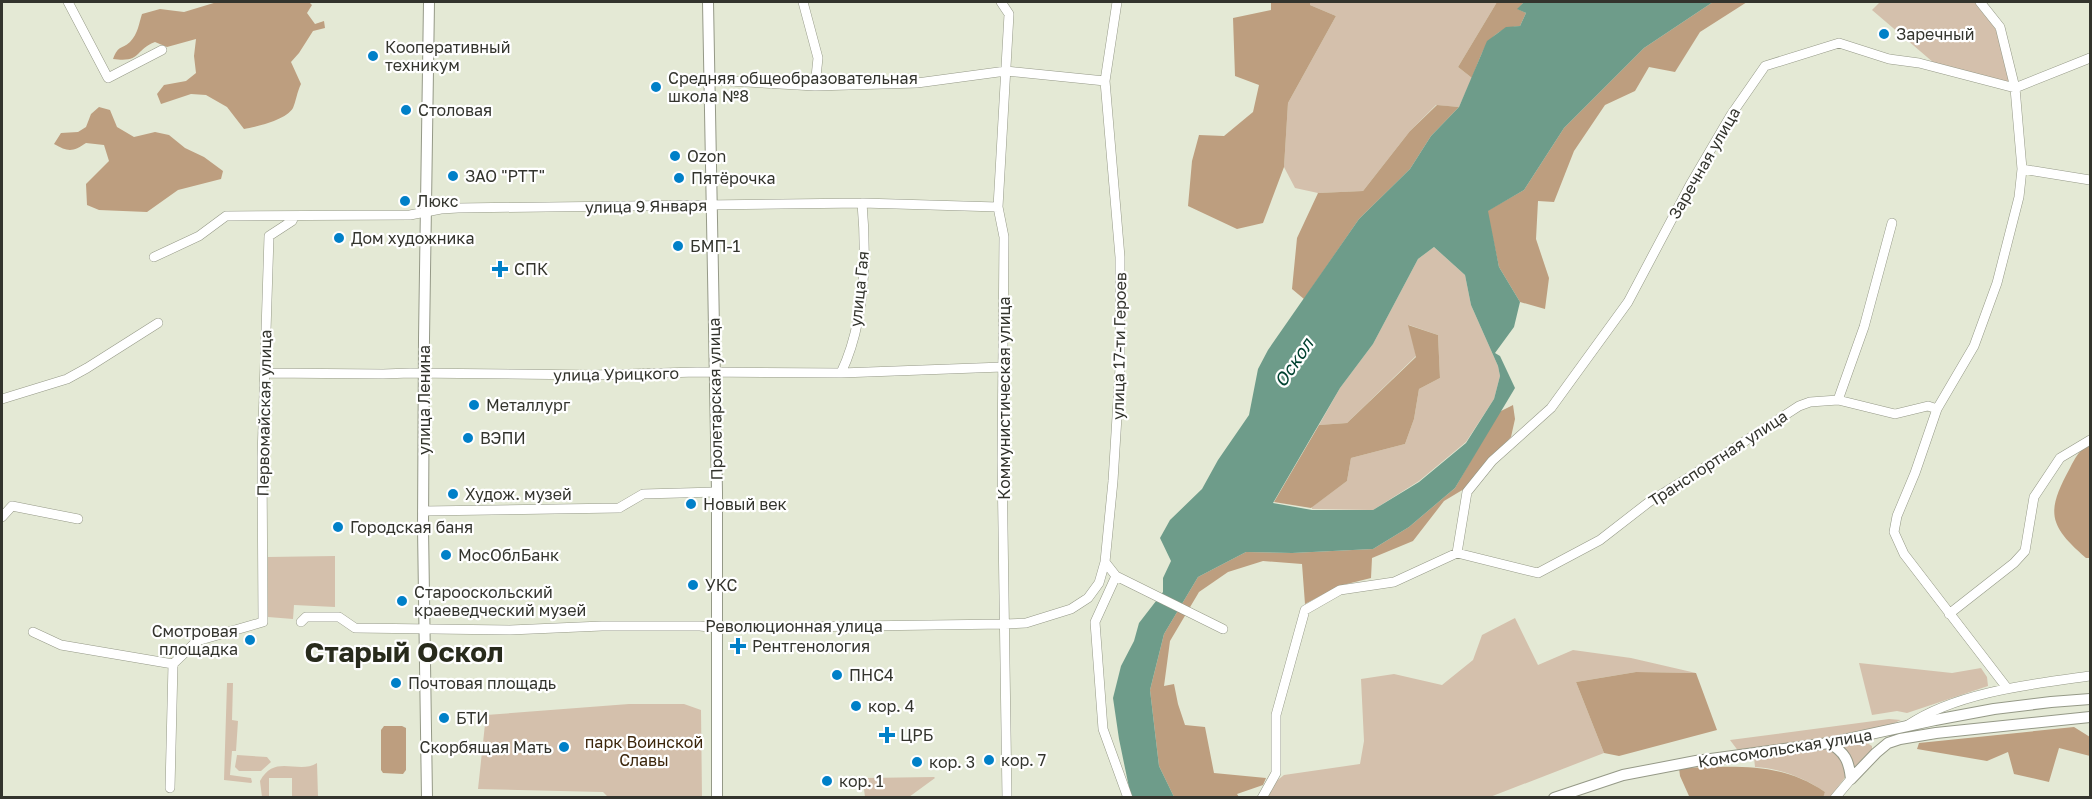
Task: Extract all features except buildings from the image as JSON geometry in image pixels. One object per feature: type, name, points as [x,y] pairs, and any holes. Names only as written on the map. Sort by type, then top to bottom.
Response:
[{"type":"main road","name":"улица Ленина","points":[[427,798],[423,511],[429,2]]},
{"type":"main road","name":"Пролетарская улица","points":[[708,2],[717,492],[717,798]]},
{"type":"main road","name":"Комсомольская улица","points":[[1554,798],[1623,775],[1668,766],[1829,743],[1994,710],[2091,699]]},
{"type":"main road","points":[[1851,778],[1888,743],[1900,739],[1936,732],[2091,717]]},
{"type":"main road","points":[[1935,720],[1936,732]]},
{"type":"main road","points":[[1829,743],[1841,750],[1847,758],[1851,778]]},
{"type":"street","points":[[68,2],[108,78],[162,50]]},
{"type":"street","points":[[803,2],[818,58],[815,86]]},
{"type":"street","name":"Коммунистическая улица","points":[[1001,2],[1009,14],[998,207],[1004,237],[1002,461],[1007,798]]},
{"type":"street","name":"улица 17-ти Героев","points":[[1005,624],[1041,620],[1071,609],[1088,598],[1099,583],[1105,562],[1113,481],[1120,346],[1120,257],[1105,81],[1117,2]]},
{"type":"street","points":[[1980,2],[2000,27],[2015,88],[2022,169],[2019,197],[1997,283],[1974,346],[1937,409],[1915,473],[1897,516],[1894,532],[1904,554],[2007,688]]},
{"type":"street","name":"Заречная улица","points":[[1457,553],[1467,492],[1492,461],[1551,408],[1628,302],[1690,185],[1731,115],[1765,66],[1839,43],[1888,59],[1918,63],[2015,88]]},
{"type":"street","points":[[2015,88],[2091,58]]},
{"type":"street","points":[[711,80],[815,86],[917,83],[1006,71],[1105,81]]},
{"type":"street","points":[[2022,169],[2091,180]]},
{"type":"street","name":"улица 9 Января","points":[[153,257],[199,236],[226,216],[410,215],[458,208],[862,203],[998,207]]},
{"type":"street","name":"улица Гая","points":[[841,373],[851,352],[862,298],[864,226],[862,203]]},
{"type":"street","name":"Первомайская улица","points":[[174,664],[197,641],[263,622],[262,458],[268,236],[292,221],[294,217]]},
{"type":"street","points":[[1838,400],[1864,327],[1892,223]]},
{"type":"street","points":[[2,399],[67,379],[158,323]]},
{"type":"street","name":"улица Урицкого","points":[[265,373],[594,375],[841,373],[1003,367]]},
{"type":"street","name":"Транспортная улица","points":[[1457,553],[1538,573],[1600,540],[1649,502],[1799,406],[1810,402],[1838,400],[1895,414],[1928,406],[1937,409]]},
{"type":"street","points":[[1949,614],[2014,563],[2025,551],[2034,496],[2060,458],[2091,440]]},
{"type":"street","points":[[423,511],[619,508],[643,494],[717,492]]},
{"type":"street","points":[[2,517],[12,506],[78,519]]},
{"type":"street","points":[[1262,798],[1275,773],[1276,715],[1305,610],[1340,590],[1394,582],[1457,553]]},
{"type":"street","points":[[1105,562],[1116,576],[1223,629]]},
{"type":"street","points":[[1116,576],[1095,622],[1103,729],[1128,798]]},
{"type":"street","name":"Революционная улица","points":[[301,622],[306,617],[339,617],[355,628],[424,630],[510,630],[602,626],[717,628],[1005,624]]},
{"type":"street","points":[[33,632],[61,645],[174,664],[170,788]]},
{"type":"street","points":[[1906,726],[1922,715],[2007,688],[2091,676]]},
{"type":"street","points":[[1835,798],[1851,778]]},
{"type":"green space","points":[[1310,2],[1497,2],[1458,67],[1472,78],[1459,107],[1436,105],[1410,131],[1363,191],[1318,193],[1295,188],[1284,167],[1288,103],[1336,16],[1310,5]]},
{"type":"green space","points":[[1880,2],[1978,2],[1999,28],[2012,85],[1934,63],[1872,10]]},
{"type":"green space","points":[[1434,247],[1465,275],[1471,305],[1498,366],[1500,376],[1494,399],[1466,442],[1419,481],[1373,510],[1312,509],[1347,481],[1351,458],[1405,444],[1414,419],[1419,389],[1440,378],[1438,335],[1409,325],[1416,356],[1347,423],[1319,425],[1340,388],[1373,344],[1418,259]]},
{"type":"green space","points":[[335,556],[335,607],[294,605],[293,619],[268,617],[268,557]]},
{"type":"green space","points":[[1515,618],[1538,665],[1573,650],[1631,658],[1696,673],[1636,672],[1576,682],[1604,753],[1490,797],[1267,798],[1274,783],[1284,775],[1360,764],[1364,741],[1361,679],[1394,674],[1442,685],[1473,660],[1482,635]]},
{"type":"green space","points":[[1859,663],[1952,673],[1981,668],[1987,677],[1988,686],[1907,713],[1897,711],[1872,715]]},
{"type":"green space","points":[[227,683],[233,683],[232,720],[238,721],[236,751],[232,751],[230,775],[251,778],[251,783],[224,780]]},
{"type":"green space","name":"парк Воинской Славы","points":[[629,704],[684,704],[701,710],[702,797],[609,798],[603,792],[478,789],[486,715]]},
{"type":"green space","points":[[1889,719],[1901,720],[1844,738],[1800,744],[1739,752],[1730,740]]},
{"type":"green space","points":[[1864,741],[1872,746],[1872,750],[1853,769],[1841,746]]},
{"type":"green space","points":[[1826,747],[1838,751],[1847,775],[1830,797],[1823,797],[1825,792],[1792,775],[1773,769],[1755,767],[1754,757]]},
{"type":"green space","points":[[237,755],[267,757],[271,762],[261,771],[239,771],[235,767]]},
{"type":"green space","points":[[317,763],[318,797],[292,797],[292,778],[269,778],[269,797],[262,797],[260,781],[273,768],[302,767]]},
{"type":"green space","points":[[934,777],[909,797],[865,797],[863,782],[866,778]]},
{"type":"shaded area","points":[[217,2],[309,2],[312,5],[307,13],[315,24],[324,21],[325,28],[313,31],[291,62],[301,84],[293,108],[284,116],[256,127],[244,129],[227,107],[206,95],[191,94],[161,104],[157,94],[164,85],[186,81],[196,73],[194,56],[196,39],[167,47],[155,42],[129,59],[113,59],[119,49],[133,39],[142,14],[160,9],[184,12]]},
{"type":"shaded area","points":[[1271,2],[1310,2],[1310,5],[1336,16],[1288,103],[1284,167],[1263,223],[1237,229],[1188,206],[1192,161],[1199,135],[1224,136],[1253,112],[1259,85],[1235,76],[1233,18],[1271,10]]},
{"type":"shaded area","points":[[1497,2],[1524,2],[1518,9],[1526,13],[1520,26],[1500,32],[1488,43],[1472,78],[1458,67]]},
{"type":"shaded area","points":[[1713,2],[1747,2],[1700,32],[1675,72],[1649,67],[1635,91],[1605,105],[1574,151],[1554,202],[1538,201],[1536,239],[1549,278],[1545,309],[1520,302],[1499,267],[1487,211],[1524,190],[1564,128],[1644,48]]},
{"type":"shaded area","points":[[1437,105],[1459,107],[1431,136],[1410,169],[1359,219],[1304,299],[1292,289],[1297,238],[1318,193],[1363,191],[1410,131]]},
{"type":"shaded area","points":[[99,107],[110,110],[117,127],[134,137],[155,132],[169,135],[185,148],[204,157],[223,171],[221,179],[178,190],[147,212],[99,210],[87,205],[86,184],[109,161],[104,145],[86,143],[70,150],[54,144],[61,133],[78,132],[86,127],[91,114]]},
{"type":"shaded area","points":[[1408,325],[1438,335],[1440,378],[1419,389],[1414,419],[1405,444],[1351,458],[1347,481],[1311,508],[1274,502],[1319,425],[1347,423],[1416,357]]},
{"type":"shaded area","points":[[1513,405],[1515,419],[1511,437],[1464,489],[1444,501],[1413,541],[1372,558],[1371,578],[1339,586],[1305,604],[1302,564],[1263,561],[1228,572],[1199,592],[1170,641],[1164,686],[1174,684],[1185,725],[1205,727],[1214,773],[1266,778],[1263,785],[1237,794],[1239,797],[1174,797],[1159,766],[1150,690],[1164,634],[1198,577],[1246,552],[1292,553],[1373,549],[1409,527],[1455,488],[1499,412]]},
{"type":"shaded area","points":[[2090,443],[2090,558],[2086,558],[2058,527],[2054,507],[2062,483],[2074,461]]},
{"type":"shaded area","points":[[1636,672],[1696,673],[1717,730],[1619,756],[1604,753],[1576,682]]},
{"type":"shaded area","points":[[384,726],[406,728],[406,770],[403,774],[383,773],[381,770],[381,730]]},
{"type":"shaded area","points":[[2074,727],[2090,737],[2090,756],[2059,748],[2049,782],[2014,774],[2008,752],[1987,761],[1917,749],[1919,743]]},
{"type":"shaded area","points":[[1679,768],[1756,768],[1784,773],[1798,777],[1825,792],[1823,798],[1687,797],[1689,796]]},
{"type":"water","name":"Оскол","points":[[1524,2],[1713,2],[1644,48],[1564,128],[1524,190],[1488,211],[1499,267],[1520,302],[1514,327],[1495,353],[1500,356],[1515,388],[1455,488],[1409,527],[1373,549],[1292,553],[1246,552],[1198,577],[1164,634],[1150,690],[1159,766],[1174,797],[1131,797],[1113,698],[1121,666],[1134,641],[1139,623],[1163,592],[1163,578],[1171,561],[1160,538],[1170,520],[1202,489],[1218,460],[1249,415],[1258,369],[1268,350],[1359,219],[1410,169],[1431,136],[1459,107],[1487,41],[1506,27],[1520,26],[1526,13],[1517,9]],"holes":[[[1434,247],[1465,275],[1471,305],[1498,366],[1500,376],[1494,399],[1466,443],[1419,482],[1373,510],[1312,510],[1273,503],[1340,388],[1373,344],[1418,259]]]},
{"type":"place","name":"Заречный","points":[[1884,34]]},
{"type":"place","name":"Кооперативный техникум","points":[[373,56]]},
{"type":"place","name":"Средняя общеобразовательная школа №8","points":[[656,87]]},
{"type":"place","name":"Столовая","points":[[406,110]]},
{"type":"place","name":"Ozon","points":[[675,156]]},
{"type":"place","name":"ЗАО \"РТТ\"","points":[[453,176]]},
{"type":"place","name":"Пятёрочка","points":[[679,178]]},
{"type":"place","name":"Люкс","points":[[405,201]]},
{"type":"place","name":"Дом художника","points":[[339,238]]},
{"type":"place","name":"БМП-1","points":[[678,246]]},
{"type":"place","name":"СПК","points":[[500,269]]},
{"type":"place","name":"Металлург","points":[[474,405]]},
{"type":"place","name":"ВЭПИ","points":[[468,438]]},
{"type":"place","name":"Худож. музей","points":[[453,494]]},
{"type":"place","name":"Новый век","points":[[691,504]]},
{"type":"place","name":"Городская баня","points":[[338,527]]},
{"type":"place","name":"МосОблБанк","points":[[446,555]]},
{"type":"place","name":"УКС","points":[[693,585]]},
{"type":"place","name":"Старооскольский краеведческий музей","points":[[402,601]]},
{"type":"place","name":"Смотровая площадка","points":[[250,640]]},
{"type":"place","name":"Рентгенология","points":[[738,646]]},
{"type":"place","name":"ПНС4","points":[[837,675]]},
{"type":"place","name":"Почтовая площадь","points":[[396,683]]},
{"type":"place","name":"кор. 4","points":[[856,706]]},
{"type":"place","name":"БТИ","points":[[444,718]]},
{"type":"place","name":"ЦРБ","points":[[887,735]]},
{"type":"place","name":"Скорбящая Мать","points":[[564,747]]},
{"type":"place","name":"кор. 7","points":[[989,760]]},
{"type":"place","name":"кор. 3","points":[[917,762]]},
{"type":"place","name":"кор. 1","points":[[827,781]]},
{"type":"district","name":"Старый Оскол","points":[[404,652]]}]
